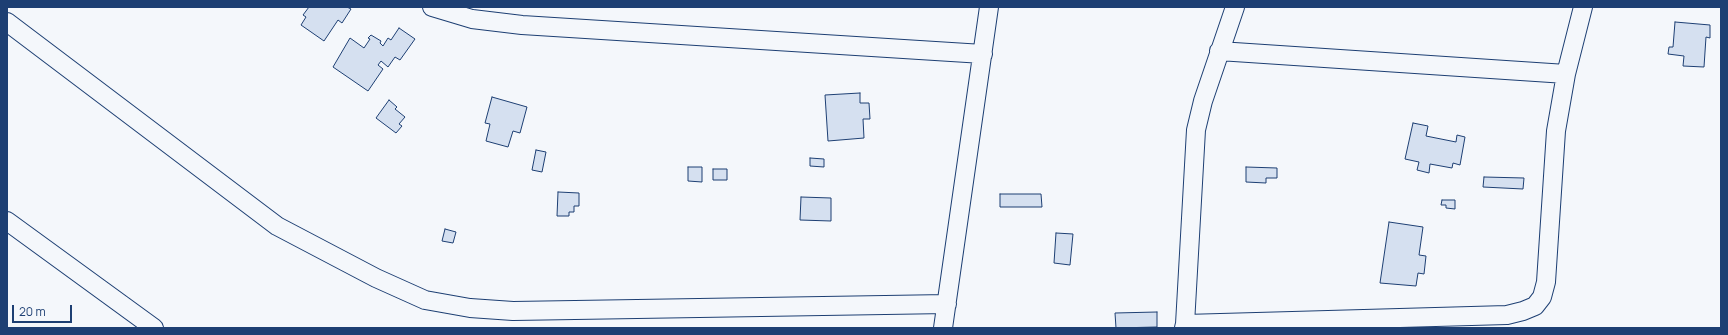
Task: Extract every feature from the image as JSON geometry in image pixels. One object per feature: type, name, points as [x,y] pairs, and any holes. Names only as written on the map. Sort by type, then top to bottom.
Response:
[{"type":"street","points":[[432,7],[472,19],[522,25],[983,54]]},
{"type":"street","points":[[943,328],[990,7]]},
{"type":"street","points":[[1235,7],[1203,101],[1196,130],[1184,326],[1507,315],[1523,312],[1535,306],[1542,297],[1546,282],[1556,130],[1566,74],[1583,7]]},
{"type":"street","points":[[7,22],[278,226],[376,278],[425,300],[470,308],[514,311],[947,304]]},
{"type":"street","points":[[1219,51],[1566,74]]},
{"type":"street","points":[[7,221],[154,328]]},
{"type":"building","points":[[309,7],[347,7],[351,9],[342,23],[338,20],[324,41],[301,25],[306,17],[303,15]]},
{"type":"building","points":[[1675,22],[1710,25],[1710,38],[1706,37],[1704,67],[1683,66],[1684,56],[1668,54],[1669,47],[1673,47]]},
{"type":"building","points":[[399,28],[415,39],[400,60],[395,57],[388,67],[381,61],[378,65],[383,69],[368,91],[333,67],[350,38],[364,48],[370,39],[368,38],[371,35],[381,41],[380,43],[383,46],[388,38],[391,40]]},
{"type":"building","points":[[860,93],[860,103],[869,103],[870,119],[863,119],[864,138],[828,141],[825,95]]},
{"type":"building","points":[[492,97],[527,107],[520,133],[513,131],[508,147],[486,141],[490,124],[485,123]]},
{"type":"building","points":[[389,100],[397,107],[395,109],[405,117],[399,124],[402,126],[396,133],[376,118]]},
{"type":"building","points":[[1413,123],[1428,126],[1426,136],[1456,142],[1457,135],[1465,137],[1460,165],[1453,163],[1452,168],[1430,164],[1429,173],[1417,170],[1419,162],[1405,159]]},
{"type":"building","points":[[536,150],[546,152],[542,172],[532,170]]},
{"type":"building","points":[[810,158],[824,159],[824,167],[810,166]]},
{"type":"building","points":[[688,167],[702,167],[702,182],[688,181]]},
{"type":"building","points":[[1246,167],[1277,168],[1277,178],[1266,178],[1266,183],[1246,182]]},
{"type":"building","points":[[713,169],[727,169],[727,180],[713,180]]},
{"type":"building","points":[[1484,177],[1524,178],[1523,189],[1483,187]]},
{"type":"building","points":[[558,192],[579,193],[579,206],[574,206],[574,212],[569,212],[569,216],[557,216]]},
{"type":"building","points":[[1000,194],[1041,194],[1042,207],[1000,207]]},
{"type":"building","points":[[801,197],[831,198],[831,221],[800,220]]},
{"type":"building","points":[[1442,200],[1455,200],[1455,209],[1446,208],[1446,205],[1441,205]]},
{"type":"building","points":[[1389,222],[1423,227],[1419,255],[1426,256],[1424,274],[1418,273],[1416,286],[1380,283]]},
{"type":"building","points":[[445,229],[456,232],[453,243],[442,241]]},
{"type":"building","points":[[1056,233],[1073,234],[1070,265],[1054,263]]},
{"type":"building","points":[[1157,312],[1157,327],[1116,328],[1115,313]]}]
